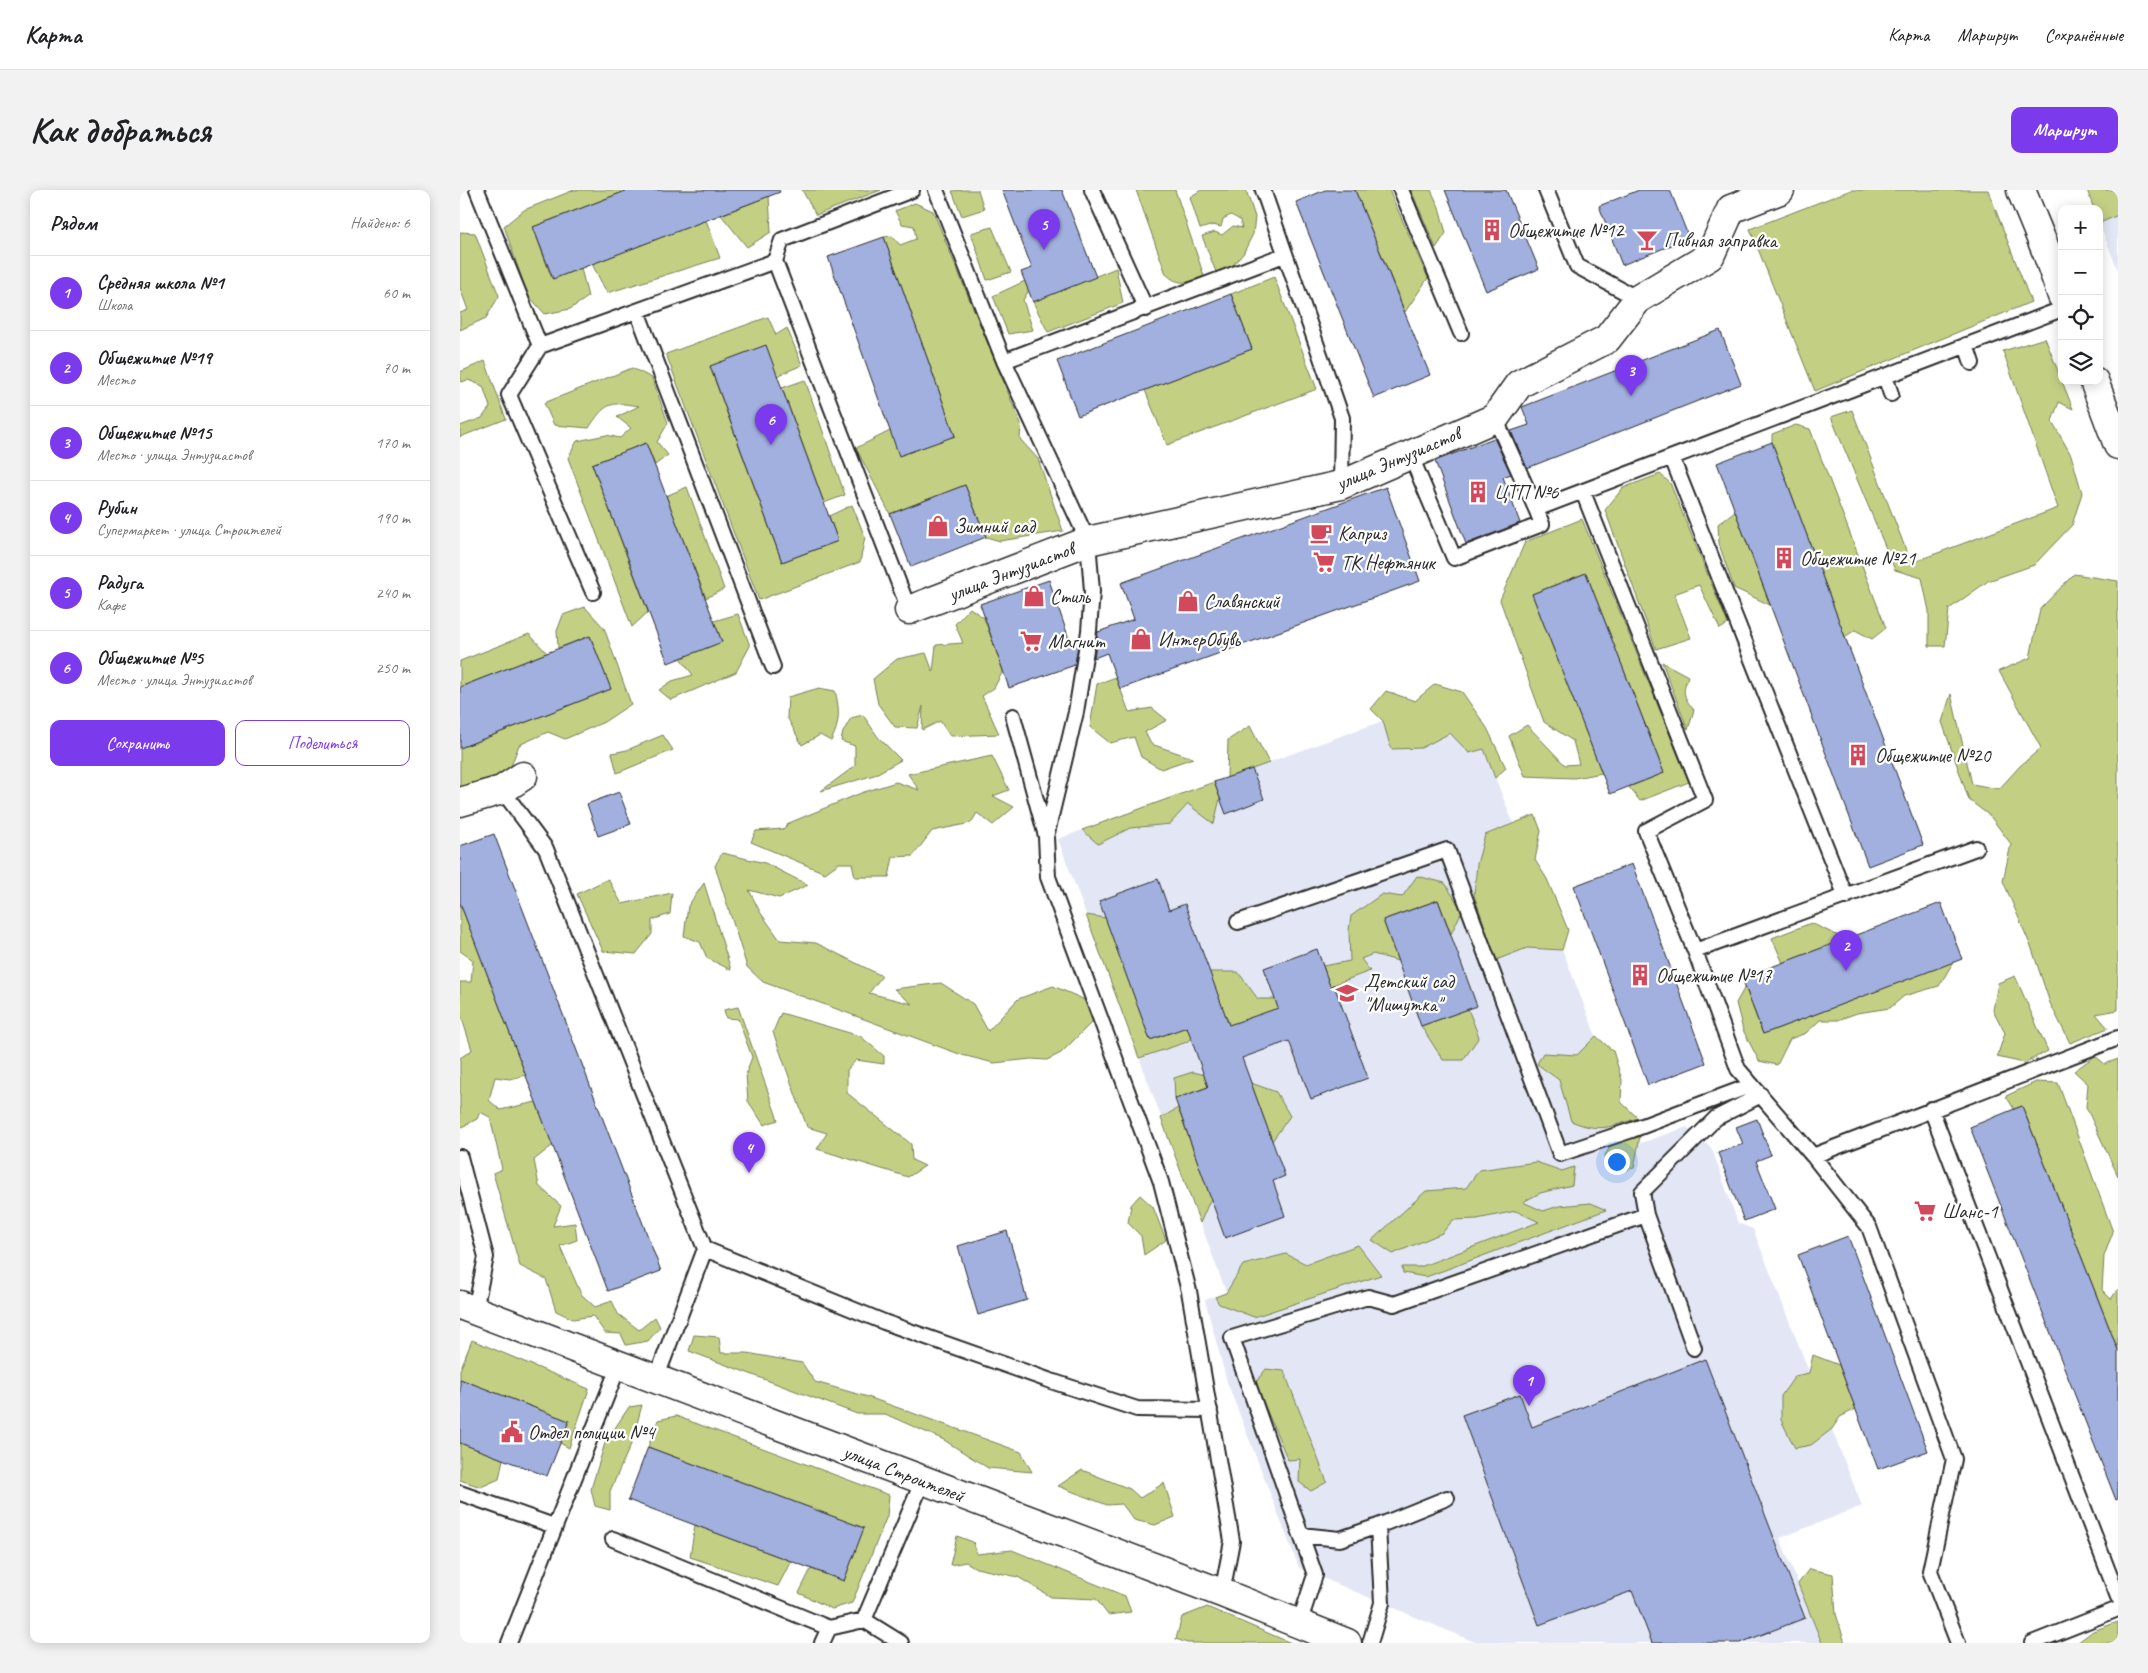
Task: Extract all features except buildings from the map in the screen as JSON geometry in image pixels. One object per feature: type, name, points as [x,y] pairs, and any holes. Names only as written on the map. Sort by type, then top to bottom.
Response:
[{"type":"street","points":[[1496,418],[1519,384],[1607,339],[1638,299],[1710,256],[1731,209],[1780,190]]},
{"type":"street","points":[[2021,190],[2047,252],[2062,295]]},
{"type":"street","points":[[2096,385],[2113,418],[2118,445]]},
{"type":"street","name":"улица Энтузиастов","points":[[909,610],[1088,541],[1341,485],[1496,418]]},
{"type":"street","points":[[460,802],[512,783]]},
{"type":"street","name":"улица Строителей","points":[[468,1308],[1222,1593],[1347,1643]]},
{"type":"lane","points":[[477,190],[540,346]]},
{"type":"lane","points":[[909,610],[775,261],[782,240],[912,190]]},
{"type":"lane","points":[[936,190],[1004,362],[1088,541],[1092,591],[1089,631],[1076,712],[1046,837]]},
{"type":"lane","points":[[1092,190],[1146,309]]},
{"type":"lane","points":[[1263,190],[1342,418],[1341,485]]},
{"type":"lane","points":[[1401,190],[1461,333]]},
{"type":"lane","points":[[1546,190],[1577,266],[1638,299]]},
{"type":"lane","points":[[1004,362],[1284,255]]},
{"type":"lane","points":[[593,592],[509,395],[540,346],[775,261]]},
{"type":"lane","points":[[637,310],[773,666]]},
{"type":"lane","points":[[1536,509],[2058,310]]},
{"type":"lane","points":[[1966,345],[1972,363]]},
{"type":"lane","points":[[1885,376],[1891,394]]},
{"type":"lane","points":[[1410,454],[1454,558],[1542,524],[1496,418]]},
{"type":"lane","points":[[1672,458],[1846,898]]},
{"type":"lane","points":[[1582,492],[1705,800],[1646,831],[1696,951],[1738,1069],[1869,1227],[1954,1460],[1930,1571],[1958,1643]]},
{"type":"lane","points":[[1012,716],[1046,837],[1048,878],[1161,1182],[1189,1291],[1232,1541],[1222,1593]]},
{"type":"lane","points":[[512,783],[546,849],[705,1249],[656,1379]]},
{"type":"lane","points":[[1696,951],[1846,898],[1976,848]]},
{"type":"lane","points":[[1238,922],[1447,850],[1560,1154],[1756,1090]]},
{"type":"lane","points":[[1812,1156],[2118,1038]]},
{"type":"lane","points":[[1694,1348],[1646,1215],[1642,1192],[1716,1118],[1756,1090]]},
{"type":"lane","points":[[1932,1110],[2118,1597]]},
{"type":"lane","points":[[460,1157],[486,1257],[468,1308]]},
{"type":"lane","points":[[1299,1624],[1315,1575],[1232,1338],[1368,1296],[1394,1304],[1646,1215]]},
{"type":"lane","points":[[705,1249],[884,1322],[1051,1382],[1138,1409],[1210,1410]]},
{"type":"lane","points":[[509,1643],[619,1365]]},
{"type":"lane","points":[[864,1620],[923,1480]]},
{"type":"lane","points":[[460,1493],[554,1526]]},
{"type":"lane","points":[[1301,1535],[1340,1539],[1447,1498]]},
{"type":"lane","points":[[1370,1643],[1382,1603],[1378,1526]]},
{"type":"lane","points":[[613,1539],[829,1628],[864,1620],[901,1643]]},
{"type":"lane","points":[[2032,1643],[2118,1609]]},
{"type":"lane","points":[[822,1643],[829,1628]]},
{"type":"shaded area","points":[[2087,190],[2118,190],[2118,271],[2103,232],[2103,205],[2093,205]]},
{"type":"shaded area","points":[[1462,692],[1638,1144],[1687,1127],[1712,1149],[1738,1223],[1753,1229],[1862,1506],[1780,1538],[1822,1643],[1477,1643],[1299,1568],[1227,1382],[1205,1300],[1226,1292],[1058,839]]},
{"type":"green space","points":[[574,190],[628,190],[533,227],[552,279],[581,268],[588,297],[570,309],[545,314],[527,294],[504,226],[524,210]]},
{"type":"green space","points":[[802,190],[881,190],[816,215]]},
{"type":"green space","points":[[978,190],[984,209],[962,216],[952,191]]},
{"type":"green space","points":[[1136,190],[1175,190],[1204,276],[1180,282],[1175,281],[1166,274]]},
{"type":"green space","points":[[1201,190],[1246,190],[1255,217],[1253,234],[1243,254],[1230,268],[1216,272],[1202,236],[1215,232],[1222,235],[1233,226],[1242,228],[1240,220],[1231,215],[1223,219],[1221,227],[1213,225],[1200,229],[1190,197]]},
{"type":"green space","points":[[1355,190],[1389,190],[1428,278],[1405,312]]},
{"type":"green space","points":[[1411,190],[1431,190],[1439,207],[1446,233],[1436,248]]},
{"type":"green space","points":[[1851,190],[1988,190],[2031,302],[1815,391],[1750,229]]},
{"type":"green space","points":[[2087,190],[2118,190],[2118,215],[2103,222],[2103,205],[2093,205]]},
{"type":"green space","points":[[769,196],[771,232],[747,247],[721,215]]},
{"type":"green space","points":[[915,203],[933,211],[1021,424],[1020,439],[1038,459],[1063,531],[1000,541],[986,537],[965,485],[890,514],[856,448],[890,431],[955,436],[884,237],[892,236],[900,245],[916,239],[914,226],[902,224],[895,211]]},
{"type":"green space","points":[[706,220],[720,258],[607,293],[592,264]]},
{"type":"green space","points":[[992,227],[1011,272],[987,280],[971,233]]},
{"type":"green space","points":[[460,232],[475,233],[499,296],[486,318],[460,330],[460,313],[468,310],[460,288]]},
{"type":"green space","points":[[1116,268],[1123,303],[1048,332],[1033,302]]},
{"type":"green space","points":[[1274,277],[1317,389],[1167,445],[1145,390],[1252,349],[1231,294]]},
{"type":"green space","points":[[1025,281],[1029,290],[1023,300],[1033,330],[1008,334],[993,296]]},
{"type":"green space","points":[[768,317],[776,335],[787,328],[802,365],[777,376],[710,367],[782,562],[838,541],[829,516],[852,505],[865,537],[860,562],[759,600],[666,354]]},
{"type":"green space","points":[[2045,338],[2058,371],[2058,385],[2064,385],[2073,409],[2059,402],[2052,421],[2071,455],[2082,493],[2072,525],[2034,565],[1988,581],[1949,609],[1945,646],[1929,646],[1929,611],[1922,578],[1895,570],[1831,417],[1852,410],[1911,563],[2058,508],[2003,351]]},
{"type":"green space","points":[[485,361],[506,419],[460,437],[460,426],[482,418],[490,407],[483,386],[468,380],[461,382],[460,372]]},
{"type":"green space","points":[[632,368],[652,378],[668,423],[657,442],[668,455],[655,465],[646,443],[592,464],[648,612],[632,627],[568,458],[577,441],[606,435],[620,438],[631,428],[617,417],[639,406],[615,404],[609,406],[599,413],[589,428],[554,425],[544,403]]},
{"type":"green space","points":[[805,380],[845,495],[824,503],[782,388]]},
{"type":"green space","points":[[1796,425],[1810,429],[1886,628],[1872,639],[1855,630],[1845,637],[1772,442],[1772,434]]},
{"type":"green space","points":[[1660,474],[1670,483],[1728,624],[1720,629],[1699,585],[1674,594],[1691,638],[1656,649],[1605,510],[1623,488]]},
{"type":"green space","points":[[687,487],[724,589],[706,598],[666,496]]},
{"type":"green space","points":[[1735,511],[1770,605],[1734,588],[1719,544],[1718,524]]},
{"type":"green space","points":[[1582,519],[1689,782],[1640,801],[1629,787],[1664,773],[1586,573],[1532,594],[1602,773],[1574,778],[1525,776],[1509,736],[1527,725],[1565,765],[1579,764],[1573,741],[1544,722],[1500,600],[1525,542]]},
{"type":"green space","points":[[2074,574],[2118,581],[2118,1010],[2096,1014],[2108,1028],[2070,1043],[2050,1003],[2032,949],[2003,881],[2011,844],[1990,816],[1969,800],[1942,722],[1951,694],[1972,784],[1999,789],[2020,766],[2041,748],[1999,671],[2030,658],[2040,609]]},
{"type":"green space","points":[[585,607],[604,628],[631,704],[604,722],[565,739],[548,732],[519,745],[507,776],[460,794],[460,748],[611,689],[590,636],[558,648],[557,631],[563,615]]},
{"type":"green space","points":[[970,608],[984,618],[1003,671],[994,688],[982,696],[999,734],[950,736],[940,721],[922,730],[923,706],[917,728],[895,727],[878,704],[873,679],[897,659],[926,653],[933,672],[936,645],[963,643],[955,624]]},
{"type":"green space","points":[[738,614],[750,646],[736,672],[671,700],[659,690],[672,681],[693,675],[680,658],[722,642],[714,621]]},
{"type":"green space","points":[[529,634],[547,653],[460,687],[460,661]]},
{"type":"green space","points":[[1662,662],[1688,676],[1684,690],[1694,710],[1688,730]]},
{"type":"green space","points":[[1116,677],[1129,712],[1152,708],[1167,720],[1145,732],[1151,744],[1193,758],[1161,769],[1141,757],[1134,737],[1110,743],[1090,727],[1097,684]]},
{"type":"green space","points":[[1435,684],[1462,692],[1487,728],[1506,768],[1495,778],[1484,749],[1469,753],[1450,733],[1421,748],[1391,749],[1383,721],[1371,709],[1386,691],[1415,701]]},
{"type":"green space","points":[[819,688],[835,691],[838,704],[836,729],[831,741],[820,735],[802,745],[787,717],[788,697]]},
{"type":"green space","points":[[863,715],[878,737],[901,760],[874,775],[821,791],[855,766],[855,746],[841,741],[843,732],[851,718]]},
{"type":"green space","points":[[1250,726],[1269,763],[1227,778],[1228,740]]},
{"type":"green space","points":[[663,735],[673,750],[617,773],[612,753],[627,750]]},
{"type":"green space","points":[[992,756],[1009,790],[993,796],[1014,807],[993,825],[977,813],[971,823],[932,831],[913,856],[893,857],[889,877],[855,877],[852,863],[839,863],[825,873],[751,842],[756,831],[783,829],[789,823],[861,793],[896,782],[919,790],[908,774]]},
{"type":"green space","points":[[1214,782],[1220,798],[1214,824],[1188,804],[1170,824],[1130,828],[1098,844],[1082,830]]},
{"type":"green space","points":[[1535,815],[1541,831],[1535,860],[1547,879],[1568,930],[1562,950],[1527,948],[1496,960],[1474,895],[1477,864],[1485,835]]},
{"type":"green space","points":[[722,853],[765,863],[808,885],[779,898],[749,890],[760,912],[780,940],[816,943],[882,976],[869,993],[912,1004],[894,989],[941,983],[973,1004],[988,1031],[1018,999],[1053,986],[1083,999],[1096,1018],[1061,1053],[1047,1060],[1031,1059],[994,1063],[962,1055],[763,982],[747,967],[715,866]]},
{"type":"green space","points":[[1417,876],[1445,883],[1462,911],[1451,934],[1438,900],[1383,920],[1398,961],[1373,954],[1361,959],[1370,971],[1330,986],[1323,966],[1350,961],[1349,930],[1351,916],[1382,894],[1402,897]]},
{"type":"green space","points":[[608,879],[622,904],[672,893],[670,914],[652,920],[652,934],[636,954],[603,951],[577,894]]},
{"type":"green space","points":[[704,883],[731,970],[707,958],[700,942],[684,936],[688,906]]},
{"type":"green space","points":[[460,903],[526,1075],[510,1079],[495,1077],[489,1100],[500,1110],[536,1102],[553,1145],[534,1160],[539,1186],[561,1206],[553,1226],[575,1223],[577,1240],[560,1246],[581,1294],[595,1307],[612,1301],[618,1314],[639,1330],[655,1317],[660,1327],[648,1341],[626,1345],[621,1334],[605,1333],[593,1316],[573,1319],[556,1311],[546,1279],[520,1266],[493,1173],[502,1169],[490,1117],[480,1112],[477,1119],[460,1128],[460,1058],[472,1050],[460,1012],[460,982],[471,982],[473,960],[460,951]]},
{"type":"green space","points":[[1086,915],[1106,918],[1150,1040],[1196,1023],[1198,1029],[1187,1042],[1139,1058]]},
{"type":"green space","points":[[1811,923],[1845,939],[1783,963],[1772,938]]},
{"type":"green space","points":[[1954,961],[1939,986],[1904,996],[1890,1008],[1857,1013],[1838,1020],[1820,1020],[1806,1033],[1790,1039],[1777,1065],[1759,1061],[1743,1030],[1736,1003],[1745,987],[1763,1034]]},
{"type":"green space","points":[[1209,972],[1238,972],[1258,999],[1275,999],[1280,1012],[1229,1025]]},
{"type":"green space","points":[[2015,976],[2048,1051],[2024,1063],[1997,1057],[2005,1033],[1993,1010],[1998,983]]},
{"type":"green space","points":[[738,1007],[778,1120],[764,1125],[748,1101],[746,1074],[752,1057],[738,1019],[726,1018],[724,1010]]},
{"type":"green space","points":[[1468,1009],[1479,1037],[1463,1060],[1443,1060],[1421,1026]]},
{"type":"green space","points":[[781,1013],[860,1036],[884,1056],[884,1064],[856,1060],[847,1070],[847,1093],[911,1144],[912,1160],[925,1166],[908,1177],[817,1149],[827,1133],[807,1127],[773,1032]]},
{"type":"green space","points":[[1596,1036],[1613,1051],[1622,1080],[1621,1102],[1638,1118],[1598,1128],[1571,1121],[1559,1080],[1537,1064],[1543,1053],[1577,1055]]},
{"type":"green space","points":[[2095,1056],[2105,1064],[2118,1059],[2118,1176],[2086,1107],[2088,1084],[2074,1071]]},
{"type":"green space","points":[[1193,1072],[1214,1077],[1216,1084],[1175,1099],[1174,1078]]},
{"type":"green space","points":[[2036,1082],[2058,1083],[2113,1232],[2104,1256],[2102,1290],[2111,1299],[2118,1289],[2118,1350],[2022,1106],[2014,1109],[2006,1096]]},
{"type":"green space","points":[[1251,1083],[1276,1092],[1290,1116],[1272,1141]]},
{"type":"green space","points":[[1178,1108],[1211,1198],[1200,1223],[1161,1118]]},
{"type":"green space","points":[[1640,1136],[1634,1168],[1617,1171],[1604,1157],[1611,1145]]},
{"type":"green space","points":[[1536,1162],[1562,1171],[1574,1167],[1572,1185],[1540,1193],[1523,1202],[1543,1211],[1559,1206],[1591,1203],[1606,1210],[1426,1277],[1403,1273],[1402,1267],[1420,1267],[1539,1222],[1516,1211],[1477,1219],[1453,1220],[1442,1233],[1393,1254],[1372,1240],[1426,1191],[1466,1188],[1479,1170]]},
{"type":"green space","points":[[1140,1195],[1153,1207],[1166,1240],[1144,1255],[1141,1236],[1128,1223],[1131,1205]]},
{"type":"green space","points":[[1358,1245],[1381,1275],[1254,1317],[1219,1304],[1215,1297],[1226,1293],[1243,1265],[1286,1254],[1306,1264]]},
{"type":"green space","points":[[694,1335],[719,1337],[721,1353],[747,1353],[802,1363],[815,1382],[868,1397],[1021,1452],[1032,1472],[988,1468],[944,1440],[885,1414],[857,1414],[689,1351]]},
{"type":"green space","points":[[472,1340],[589,1389],[569,1448],[560,1443],[568,1421],[460,1379],[460,1370]]},
{"type":"green space","points":[[1813,1355],[1839,1365],[1856,1409],[1840,1417],[1832,1429],[1811,1445],[1795,1448],[1781,1420],[1781,1396],[1795,1376],[1809,1373]]},
{"type":"green space","points":[[1266,1369],[1284,1371],[1327,1482],[1311,1491],[1299,1482],[1300,1459],[1288,1460],[1255,1383]]},
{"type":"green space","points":[[642,1405],[632,1442],[610,1491],[610,1510],[595,1506],[591,1489],[605,1443],[629,1407]]},
{"type":"green space","points":[[676,1416],[889,1495],[887,1516],[852,1603],[832,1609],[799,1593],[811,1569],[844,1581],[863,1528],[648,1447],[658,1420]]},
{"type":"green space","points":[[460,1443],[503,1459],[499,1479],[481,1487],[460,1480]]},
{"type":"green space","points":[[1082,1470],[1130,1489],[1140,1498],[1164,1483],[1175,1517],[1155,1525],[1134,1520],[1122,1504],[1107,1505],[1058,1486]]},
{"type":"green space","points":[[695,1525],[791,1561],[778,1586],[690,1557]]},
{"type":"green space","points":[[957,1536],[973,1542],[977,1554],[1012,1550],[1125,1596],[1131,1612],[1108,1615],[1096,1599],[1051,1597],[1018,1577],[976,1568],[966,1562],[950,1565]]},
{"type":"green space","points":[[1809,1569],[1833,1574],[1836,1614],[1845,1643],[1822,1643],[1798,1584]]},
{"type":"green space","points":[[1207,1607],[1291,1643],[1187,1643],[1176,1639],[1182,1617]]},
{"type":"green space","points":[[2118,1622],[2118,1643],[2077,1643],[2093,1631]]},
{"type":"place","name":"Общежитие №12","points":[[1492,230]]},
{"type":"place","name":"Пивная заправка","points":[[1647,240]]},
{"type":"place","name":"Радуга","points":[[1044,250]]},
{"type":"place","name":"Общежитие №15","points":[[1631,396]]},
{"type":"place","name":"Общежитие №5","points":[[771,445]]},
{"type":"place","name":"ЦТП №6","points":[[1478,492]]},
{"type":"place","name":"Зимний сад","points":[[938,526]]},
{"type":"place","name":"Каприз","points":[[1321,533]]},
{"type":"place","name":"Общежитие №21","points":[[1784,558]]},
{"type":"place","name":"ТК Нефтяник","points":[[1324,562]]},
{"type":"place","name":"Стиль","points":[[1034,596]]},
{"type":"place","name":"Славянский","points":[[1188,601]]},
{"type":"place","name":"ИнтерОбувь","points":[[1141,639]]},
{"type":"place","name":"Магнит","points":[[1031,641]]},
{"type":"place","name":"Общежитие №20","points":[[1858,755]]},
{"type":"place","name":"Общежитие №19","points":[[1846,971]]},
{"type":"place","name":"Общежитие №17","points":[[1640,975]]},
{"type":"place","name":"Детский сад \"Мишутка\"","points":[[1347,993]]},
{"type":"place","name":"Рубин","points":[[749,1173]]},
{"type":"place","name":"Шанс-1","points":[[1925,1211]]},
{"type":"place","name":"Средняя школа №1","points":[[1529,1406]]},
{"type":"place","name":"Отдел полиции №4","points":[[512,1432]]}]
